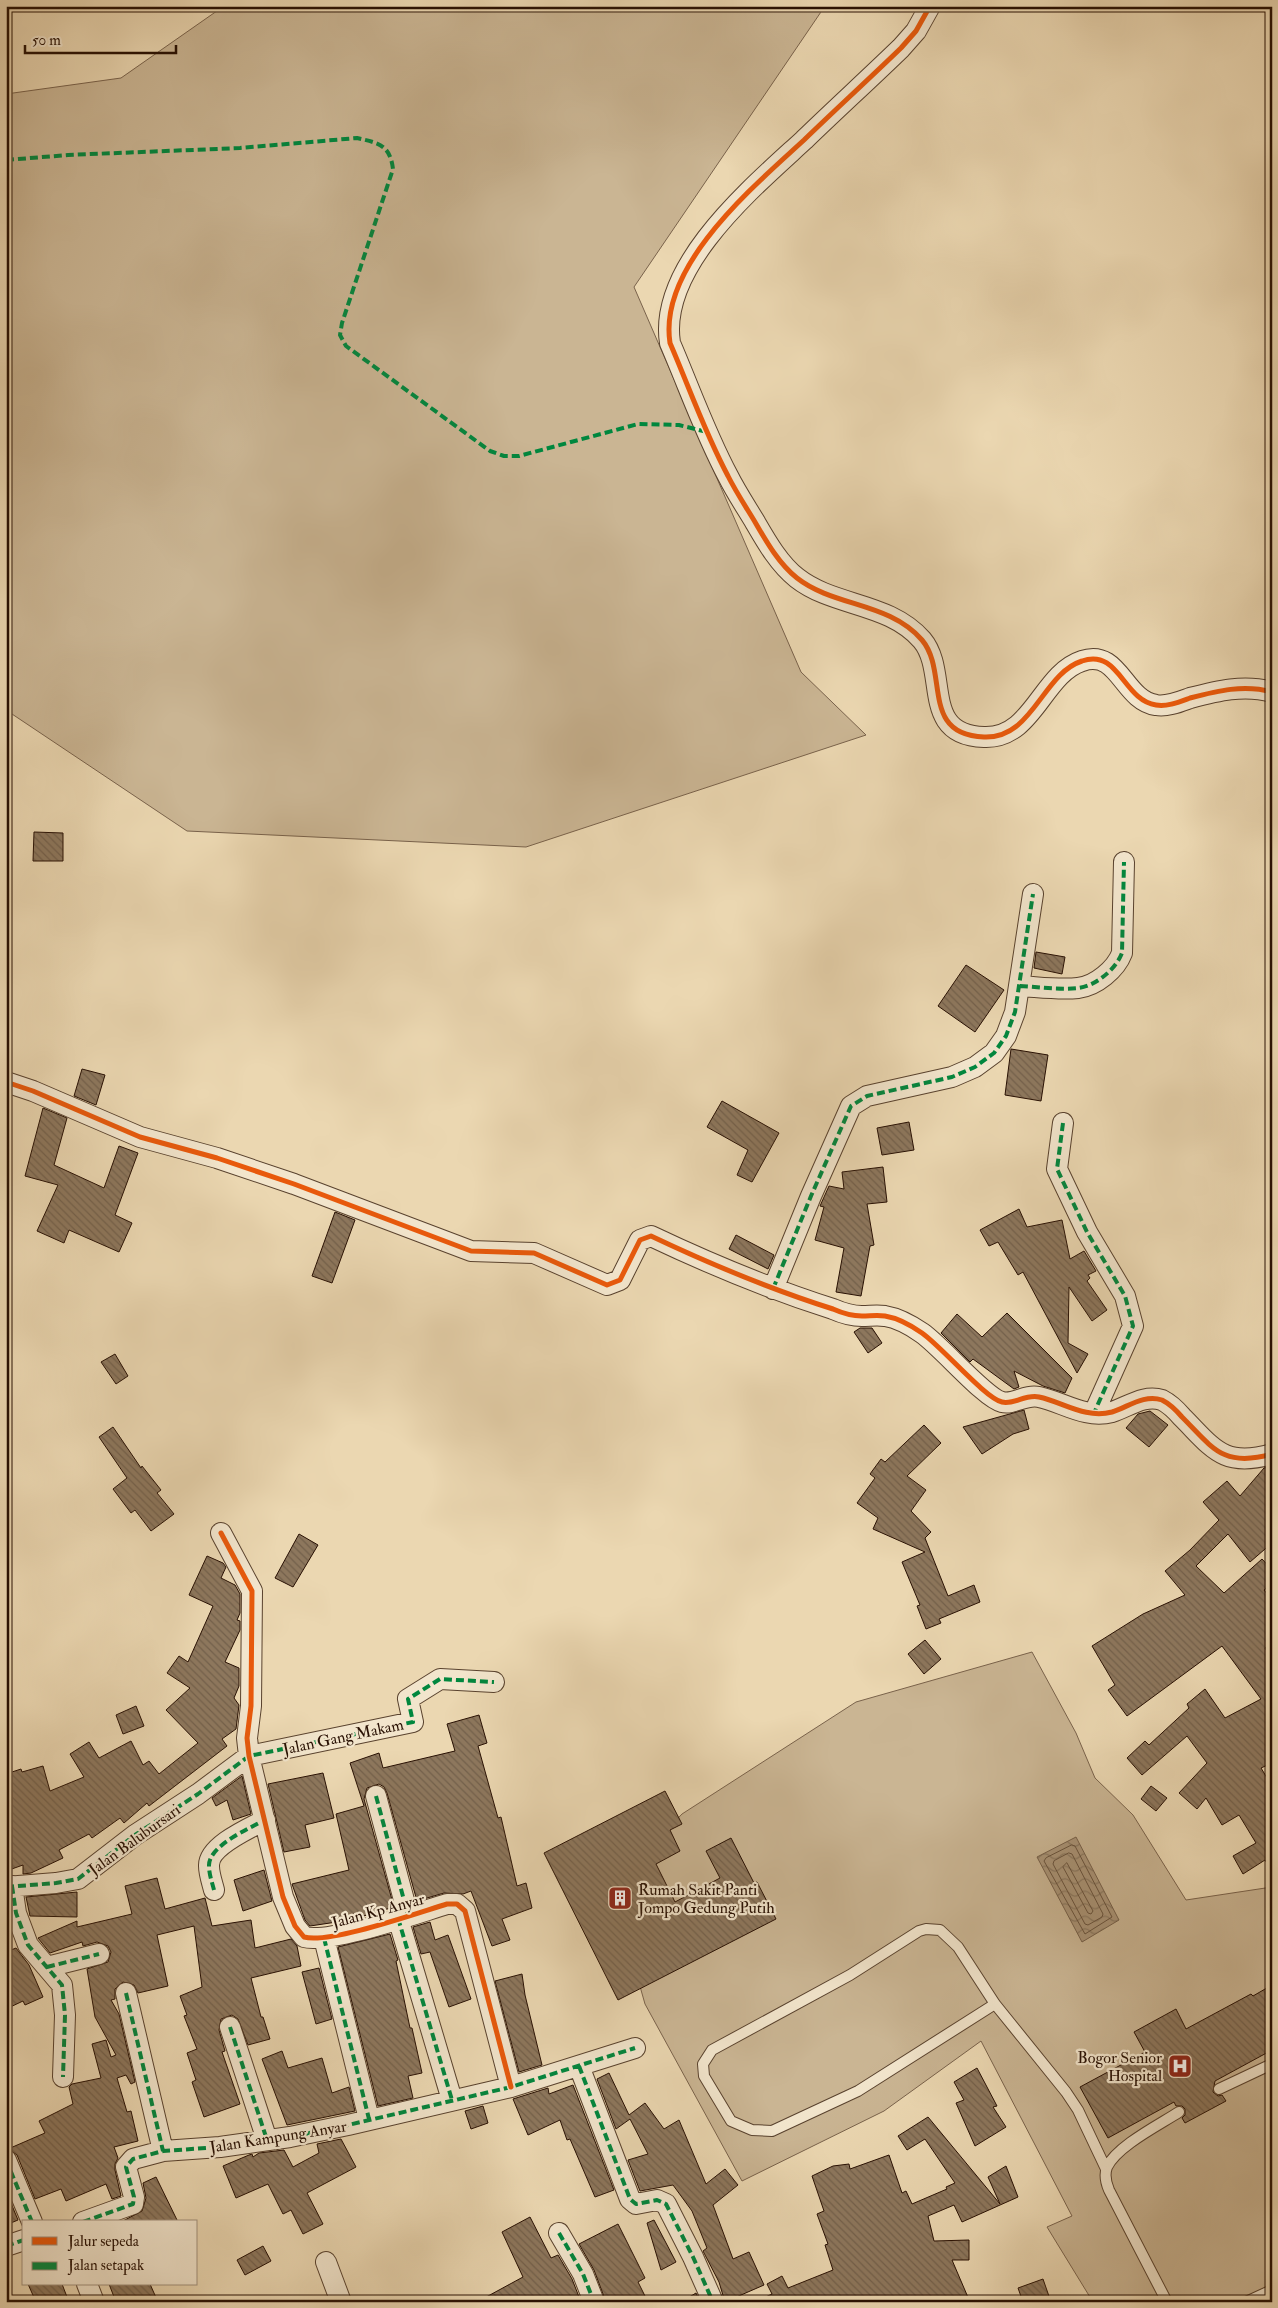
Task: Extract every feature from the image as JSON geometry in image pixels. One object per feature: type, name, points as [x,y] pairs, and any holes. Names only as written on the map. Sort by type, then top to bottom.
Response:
[{"type":"street","points":[[930,6],[916,31],[901,48],[738,201],[708,237],[692,261],[677,290],[669,315],[670,343],[728,477],[765,538],[784,565],[796,578],[825,593],[897,620],[912,630],[923,641],[931,654],[939,705],[943,716],[951,724],[969,734],[988,737],[1018,725],[1060,676],[1072,666],[1094,658],[1112,665],[1136,696],[1154,705],[1165,706],[1217,690],[1260,688],[1272,692]]},
{"type":"street","points":[[1020,986],[1079,988],[1096,981],[1115,966],[1122,953],[1124,862]]},
{"type":"street","points":[[774,1289],[811,1196],[852,1106],[867,1096],[952,1077],[975,1067],[994,1053],[1006,1036],[1015,1012],[1020,986],[1033,894]]},
{"type":"street","points":[[6,1082],[33,1091],[140,1137],[217,1158],[294,1184],[471,1251],[534,1253],[607,1285],[620,1280],[640,1240],[650,1236],[774,1289],[849,1314],[894,1318],[922,1333],[952,1358],[983,1390],[1001,1402],[1026,1397],[1040,1397],[1067,1408],[1094,1413],[1112,1411],[1143,1399],[1160,1400],[1177,1411],[1209,1447],[1218,1453],[1242,1458],[1272,1454]]},
{"type":"street","points":[[1063,1123],[1057,1169],[1087,1232],[1125,1296],[1134,1326],[1094,1413]]},
{"type":"street","name":"Jalan Kp Anyar","points":[[221,1533],[252,1590],[251,1706],[247,1738],[278,1882],[295,1926],[304,1937],[324,1938],[350,1933],[447,1904],[457,1904],[465,1911],[511,2087]]},
{"type":"street","name":"Jalan Gang Makam","points":[[250,1756],[413,1722],[408,1699],[440,1679],[494,1682]]},
{"type":"street","name":"Jalan Balubursari","points":[[9,1886],[56,1883],[78,1878],[128,1840],[198,1794],[250,1756]]},
{"type":"street","points":[[376,1796],[403,1917],[452,2100]]},
{"type":"street","points":[[214,1890],[208,1865],[212,1856],[228,1839],[265,1820]]},
{"type":"street","points":[[9,1886],[21,1931],[28,1945],[62,1985],[64,2000],[64,2077]]},
{"type":"street","name":"Jalan Kampung Anyar","points":[[88,2220],[131,2206],[134,2196],[126,2170],[127,2164],[133,2159],[163,2151],[220,2147],[267,2140],[348,2125],[369,2119],[324,1938]]},
{"type":"street","points":[[47,1967],[99,1954]]},
{"type":"street","points":[[126,1993],[163,2151]]},
{"type":"street","points":[[230,2027],[267,2140]]},
{"type":"street","points":[[369,2119],[511,2087],[635,2048]]},
{"type":"street","points":[[579,2066],[632,2202],[636,2204],[657,2200],[666,2204],[713,2302]]},
{"type":"street","points":[[6,2160],[31,2220]]},
{"type":"street","points":[[559,2233],[583,2274],[594,2302]]},
{"type":"street","points":[[6,2246],[22,2241]]},
{"type":"street","points":[[326,2262],[341,2302]]},
{"type":"street","points":[[88,2286],[94,2302]]},
{"type":"lane","points":[[995,2004],[858,2091],[772,2131],[752,2130],[731,2121],[704,2076],[703,2064],[712,2050],[850,1975],[926,1929],[940,1930],[952,1942],[995,2004],[1066,2092],[1078,2110],[1106,2169]]},
{"type":"lane","points":[[1219,2089],[1272,2064]]},
{"type":"lane","points":[[1167,2302],[1105,2180],[1106,2169],[1113,2157],[1179,2112]]},
{"type":"lane","points":[[1246,2302],[1272,2290]]},
{"type":"shaded area","points":[[224,6],[825,6],[634,287],[801,672],[866,735],[526,847],[187,831],[6,710],[6,94],[121,78]]},
{"type":"shaded area","points":[[1032,1652],[1076,1733],[1095,1778],[1133,1815],[1186,1900],[1272,1887],[1272,2302],[1093,2302],[1047,2227],[1072,2216],[981,2041],[884,2111],[742,2181],[645,2004],[612,1888],[682,1814],[856,1702]]},
{"type":"water","points":[[1076,1837],[1119,1920],[1082,1942],[1037,1857]]},
{"type":"building","points":[[34,832],[63,833],[63,861],[33,861]]},
{"type":"building","points":[[1036,952],[1065,957],[1062,974],[1034,968]]},
{"type":"building","points":[[966,965],[1004,990],[975,1032],[938,1006]]},
{"type":"building","points":[[1011,1049],[1048,1055],[1041,1101],[1005,1095]]},
{"type":"building","points":[[82,1069],[105,1075],[96,1105],[74,1096]]},
{"type":"building","points":[[722,1101],[779,1133],[752,1182],[737,1175],[748,1150],[707,1127]]},
{"type":"building","points":[[43,1108],[67,1118],[54,1165],[104,1188],[119,1146],[138,1153],[115,1215],[132,1223],[119,1252],[69,1230],[64,1243],[37,1231],[58,1185],[25,1176]]},
{"type":"building","points":[[909,1122],[914,1150],[882,1155],[877,1128]]},
{"type":"building","points":[[883,1167],[887,1202],[867,1204],[874,1245],[870,1246],[861,1296],[836,1292],[844,1248],[815,1240],[824,1207],[820,1206],[829,1186],[844,1189],[842,1172]]},
{"type":"building","points":[[1019,1209],[1027,1227],[1062,1220],[1070,1259],[1084,1251],[1096,1271],[1088,1275],[1090,1278],[1087,1281],[1107,1310],[1092,1321],[1069,1287],[1068,1343],[1088,1354],[1077,1373],[1023,1272],[1018,1275],[998,1242],[989,1246],[980,1230]]},
{"type":"building","points":[[335,1212],[355,1220],[332,1283],[312,1276]]},
{"type":"building","points":[[736,1235],[774,1255],[768,1269],[729,1249]]},
{"type":"building","points":[[1007,1313],[1072,1378],[1065,1393],[1043,1386],[1014,1371],[1019,1387],[1014,1389],[973,1359],[970,1362],[941,1333],[957,1314],[982,1337]]},
{"type":"building","points":[[860,1328],[872,1328],[882,1343],[868,1353],[854,1332]]},
{"type":"building","points":[[115,1354],[128,1376],[116,1384],[101,1362]]},
{"type":"building","points":[[1024,1410],[1029,1429],[1013,1434],[982,1454],[963,1427]]},
{"type":"building","points":[[1150,1411],[1168,1425],[1149,1447],[1126,1428],[1138,1414]]},
{"type":"building","points":[[924,1425],[941,1443],[907,1476],[926,1490],[911,1511],[931,1532],[925,1538],[948,1596],[974,1585],[980,1602],[939,1619],[941,1623],[926,1629],[917,1606],[920,1605],[902,1562],[925,1552],[873,1529],[878,1518],[857,1503],[875,1478],[870,1474],[881,1459],[885,1462]]},
{"type":"building","points":[[113,1427],[141,1468],[142,1466],[161,1490],[157,1493],[174,1514],[151,1531],[135,1510],[131,1513],[113,1489],[127,1478],[99,1437]]},
{"type":"building","points":[[1272,1466],[1272,1543],[1250,1562],[1228,1534],[1196,1566],[1224,1593],[1262,1559],[1272,1570],[1272,1584],[1264,1590],[1272,1600],[1272,1643],[1265,1648],[1272,1659],[1272,1763],[1261,1768],[1272,1786],[1272,1871],[1265,1860],[1243,1874],[1233,1856],[1256,1843],[1239,1815],[1222,1825],[1206,1798],[1197,1809],[1179,1793],[1207,1763],[1187,1736],[1142,1775],[1127,1758],[1145,1741],[1149,1745],[1189,1708],[1187,1704],[1205,1689],[1225,1718],[1261,1699],[1222,1646],[1127,1716],[1108,1690],[1115,1685],[1092,1646],[1143,1614],[1185,1595],[1165,1571],[1190,1550],[1219,1520],[1203,1502],[1227,1481],[1240,1496],[1264,1468]]},
{"type":"building","points":[[299,1534],[318,1545],[293,1587],[275,1578]]},
{"type":"building","points":[[207,1556],[223,1563],[226,1567],[221,1578],[235,1585],[240,1594],[240,1613],[237,1620],[240,1621],[240,1630],[225,1662],[239,1668],[239,1686],[234,1698],[239,1705],[236,1729],[222,1739],[227,1746],[149,1806],[147,1803],[124,1823],[120,1818],[92,1838],[89,1834],[59,1850],[63,1858],[31,1873],[23,1874],[23,1865],[6,1871],[6,1774],[21,1769],[22,1772],[43,1766],[50,1791],[84,1777],[70,1754],[89,1742],[99,1758],[131,1741],[143,1765],[149,1761],[159,1774],[198,1743],[166,1710],[190,1688],[167,1673],[179,1656],[188,1662],[213,1606],[189,1595]]},
{"type":"building","points":[[925,1640],[941,1659],[924,1674],[908,1654]]},
{"type":"building","points":[[136,1706],[144,1726],[123,1734],[116,1715]]},
{"type":"building","points":[[479,1715],[487,1743],[478,1746],[498,1818],[501,1817],[517,1886],[526,1883],[532,1908],[502,1919],[510,1940],[492,1946],[471,1891],[463,1894],[444,1893],[417,1901],[387,1793],[384,1787],[379,1784],[367,1788],[364,1799],[394,1907],[350,1920],[310,1926],[305,1920],[292,1884],[349,1870],[336,1814],[364,1806],[350,1763],[379,1753],[383,1768],[455,1751],[447,1724]]},
{"type":"building","points":[[323,1773],[334,1818],[305,1825],[310,1847],[284,1852],[268,1784]]},
{"type":"building","points":[[242,1776],[251,1814],[233,1820],[227,1800],[216,1806],[212,1798]]},
{"type":"building","points":[[1151,1786],[1167,1798],[1156,1811],[1141,1799]]},
{"type":"building","name":"Rumah Sakit Panti Jompo Gedung Putih","points":[[665,1791],[682,1824],[670,1830],[680,1851],[656,1864],[675,1902],[720,1878],[706,1851],[731,1838],[754,1883],[757,1882],[776,1919],[618,2000],[544,1853]]},
{"type":"building","points":[[264,1870],[272,1901],[243,1911],[234,1880]]},
{"type":"building","points":[[157,1878],[165,1909],[205,1898],[212,1926],[251,1920],[255,1948],[291,1939],[297,1946],[301,1966],[251,1978],[261,2017],[263,2017],[270,2039],[248,2045],[238,2019],[232,2015],[221,2019],[219,2030],[225,2051],[222,2052],[240,2104],[204,2117],[192,2082],[196,2080],[187,2053],[197,2049],[184,2016],[187,2015],[180,1996],[202,1987],[194,1926],[157,1935],[168,1986],[138,1993],[134,1985],[123,1982],[115,1989],[115,1999],[111,2000],[119,2014],[135,2082],[131,2084],[126,2075],[117,2078],[127,2112],[131,2111],[138,2141],[114,2147],[118,2158],[115,2170],[121,2196],[112,2199],[106,2184],[66,2201],[61,2189],[35,2199],[17,2155],[8,2149],[45,2133],[39,2121],[73,2104],[69,2087],[72,2084],[101,2078],[92,2044],[106,2040],[111,2057],[116,2055],[95,2017],[87,1969],[108,1962],[111,1952],[108,1946],[97,1942],[83,1946],[82,1942],[50,1953],[38,1938],[77,1921],[77,1927],[132,1914],[125,1886]]},
{"type":"building","points":[[77,1892],[77,1917],[30,1916],[26,1897]]},
{"type":"building","points":[[430,1922],[435,1940],[448,1935],[471,1999],[449,2007],[430,1952],[421,1954],[413,1927]]},
{"type":"building","points":[[390,1934],[398,1960],[396,1961],[410,2028],[412,2028],[422,2073],[408,2076],[413,2098],[378,2106],[338,1947]]},
{"type":"building","points":[[16,1948],[29,1965],[43,1997],[25,2005],[23,2001],[6,2009],[6,1952]]},
{"type":"building","points":[[319,1968],[332,2019],[316,2024],[302,1972]]},
{"type":"building","points":[[522,1974],[525,1995],[542,2065],[519,2072],[495,1981]]},
{"type":"building","name":"Bogor Senior Hospital","points":[[1272,1985],[1272,2050],[1215,2081],[1213,2092],[1218,2096],[1222,2095],[1226,2101],[1185,2123],[1182,2118],[1185,2115],[1185,2109],[1182,2106],[1176,2106],[1174,2102],[1108,2138],[1080,2087],[1145,2052],[1134,2032],[1176,2009],[1186,2029],[1251,1994],[1253,1996]]},
{"type":"building","points":[[282,2051],[288,2068],[322,2058],[332,2093],[349,2087],[355,2111],[287,2125],[262,2059]]},
{"type":"building","points":[[977,2068],[997,2106],[993,2107],[1006,2127],[975,2146],[956,2103],[964,2100],[954,2082]]},
{"type":"building","points":[[609,2073],[629,2115],[645,2103],[664,2129],[679,2120],[706,2184],[725,2169],[738,2185],[713,2205],[733,2259],[749,2252],[764,2285],[725,2302],[719,2282],[703,2251],[707,2248],[692,2211],[673,2185],[640,2191],[628,2160],[648,2154],[630,2119],[616,2129],[597,2079]]},
{"type":"building","points":[[573,2085],[614,2190],[595,2197],[570,2139],[567,2140],[560,2120],[528,2135],[513,2099],[548,2088],[549,2094]]},
{"type":"building","points":[[483,2106],[488,2123],[471,2129],[465,2111]]},
{"type":"building","points":[[928,2117],[1000,2204],[988,2177],[1006,2166],[1018,2197],[962,2222],[954,2205],[928,2216],[934,2241],[969,2240],[969,2260],[952,2260],[970,2302],[755,2302],[772,2294],[767,2284],[782,2276],[788,2288],[833,2270],[825,2245],[828,2244],[817,2214],[824,2211],[812,2176],[833,2166],[849,2164],[850,2169],[889,2155],[902,2193],[906,2191],[912,2204],[947,2189],[946,2187],[955,2183],[925,2139],[907,2150],[898,2136]]},
{"type":"building","points":[[341,2139],[356,2167],[307,2193],[323,2224],[303,2234],[291,2210],[283,2214],[268,2184],[236,2198],[223,2166],[252,2154],[253,2157],[259,2153],[284,2150],[293,2167],[319,2153],[317,2144]]},
{"type":"building","points":[[156,2177],[177,2220],[125,2220],[142,2211],[146,2198],[143,2183]]},
{"type":"building","points":[[6,2191],[18,2220],[6,2225]]},
{"type":"building","points":[[530,2217],[551,2258],[558,2255],[572,2279],[581,2302],[477,2302],[523,2277],[502,2232]]},
{"type":"building","points":[[654,2220],[676,2262],[661,2270],[647,2223]]},
{"type":"building","points":[[618,2224],[645,2278],[638,2282],[648,2302],[606,2302],[594,2270],[579,2244]]},
{"type":"building","points":[[263,2246],[271,2261],[245,2275],[237,2260]]},
{"type":"building","points":[[1043,2279],[1051,2302],[1023,2302],[1018,2288]]},
{"type":"building","points":[[29,2286],[63,2286],[69,2302],[36,2302]]},
{"type":"building","points":[[110,2286],[151,2286],[158,2302],[116,2302]]},
{"type":"building","points":[[696,2293],[700,2302],[681,2302]]},
{"type":"marked path","points":[[6,160],[68,155],[240,148],[357,138],[377,144],[386,150],[393,169],[342,323],[340,335],[346,346],[490,451],[504,456],[519,456],[638,424],[679,425],[707,432]]},
{"type":"marked path","points":[[1020,986],[1063,989],[1085,987],[1110,971],[1122,953],[1124,862]]},
{"type":"marked path","points":[[773,1289],[811,1196],[851,1106],[867,1096],[952,1077],[975,1067],[994,1053],[1006,1036],[1015,1012],[1033,894]]},
{"type":"marked path","points":[[1063,1123],[1057,1169],[1087,1232],[1125,1296],[1133,1326],[1094,1413]]},
{"type":"marked path","points":[[6,1887],[56,1883],[78,1879],[135,1835],[198,1794],[249,1756],[413,1722],[408,1699],[440,1679],[494,1682]]},
{"type":"marked path","points":[[376,1796],[408,1915]]},
{"type":"marked path","points":[[214,1890],[209,1866],[215,1852],[240,1833],[265,1820]]},
{"type":"marked path","points":[[12,1886],[16,1913],[28,1945],[62,1985],[65,2015],[63,2077]]},
{"type":"marked path","points":[[398,1918],[452,2100]]},
{"type":"marked path","points":[[324,1938],[369,2119]]},
{"type":"marked path","points":[[47,1967],[99,1954]]},
{"type":"marked path","points":[[126,1993],[163,2151]]},
{"type":"marked path","points":[[230,2027],[267,2140]]},
{"type":"marked path","points":[[89,2220],[133,2204],[134,2197],[126,2167],[133,2159],[163,2151],[220,2147],[290,2137],[348,2125],[511,2087],[635,2048]]},
{"type":"marked path","points":[[579,2066],[630,2199],[636,2204],[657,2200],[666,2204],[713,2302]]},
{"type":"marked path","points":[[6,2160],[31,2220]]},
{"type":"marked path","points":[[559,2233],[583,2274],[594,2302]]},
{"type":"marked path","points":[[6,2246],[22,2241]]},
{"type":"cycle path","points":[[930,6],[916,31],[901,48],[760,181],[713,230],[694,257],[679,285],[670,314],[670,343],[720,460],[734,488],[768,544],[790,572],[797,578],[828,595],[894,618],[922,640],[930,653],[943,714],[951,726],[964,734],[984,737],[1001,735],[1014,728],[1026,717],[1068,668],[1082,661],[1094,659],[1105,662],[1113,668],[1136,694],[1145,701],[1156,705],[1169,705],[1200,695],[1231,689],[1272,692]]},
{"type":"cycle path","points":[[6,1082],[33,1091],[140,1137],[217,1158],[294,1184],[471,1251],[534,1253],[607,1285],[620,1280],[640,1240],[651,1236],[740,1276],[840,1312],[859,1316],[885,1316],[904,1323],[918,1330],[985,1392],[1002,1402],[1006,1403],[1034,1396],[1083,1412],[1102,1414],[1142,1400],[1162,1400],[1170,1405],[1211,1446],[1230,1457],[1255,1458],[1272,1454]]},
{"type":"cycle path","points":[[221,1533],[252,1591],[251,1706],[247,1738],[249,1756],[283,1897],[295,1926],[304,1937],[333,1936],[374,1927],[447,1904],[457,1904],[465,1911],[511,2087]]},
{"type":"place","name":"Rumah Sakit Panti Jompo Gedung Putih","points":[[620,1898]]},
{"type":"place","name":"Bogor Senior Hospital","points":[[1180,2066]]}]
